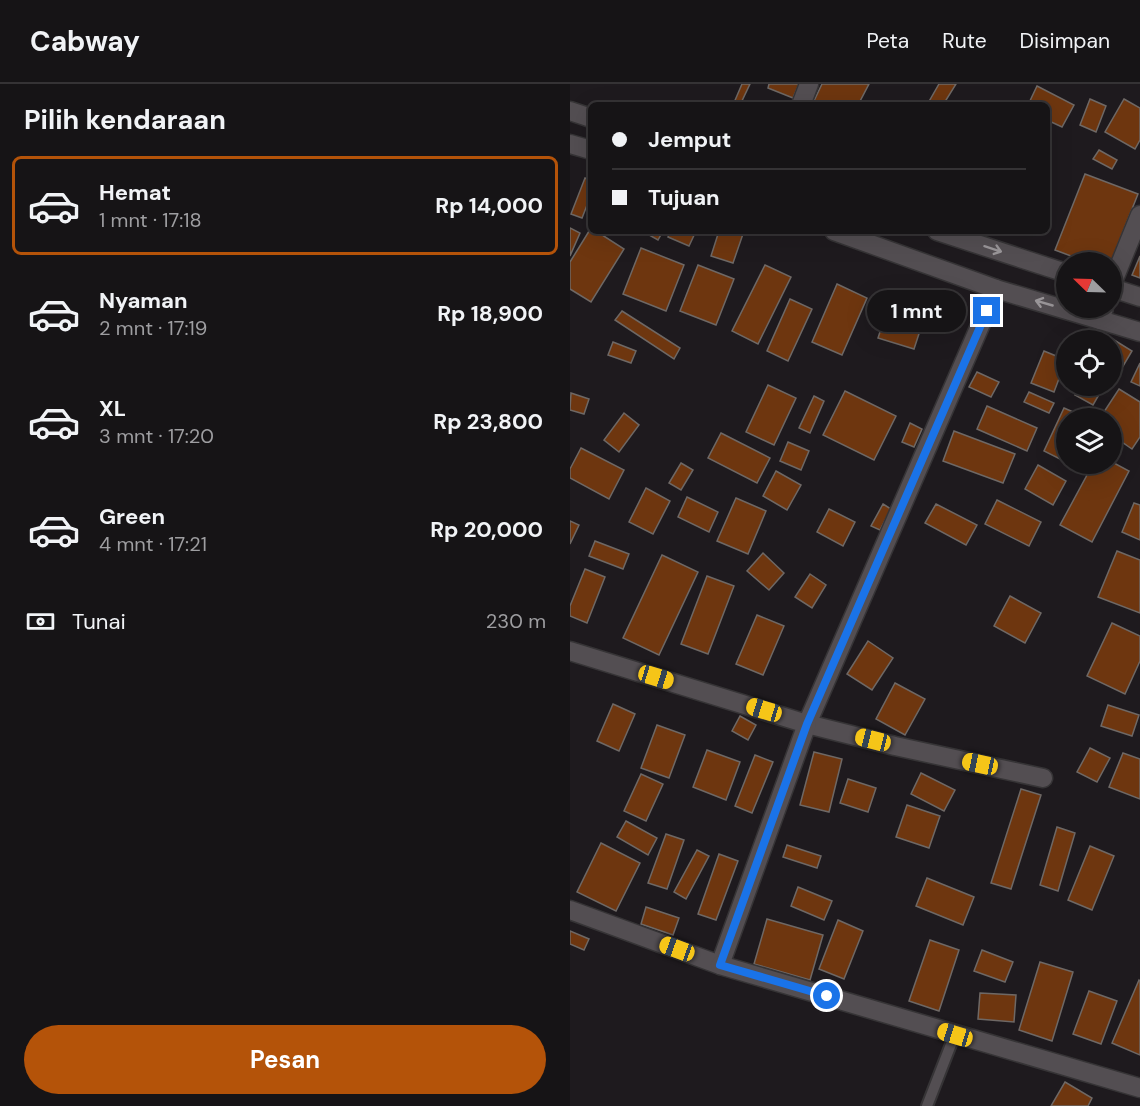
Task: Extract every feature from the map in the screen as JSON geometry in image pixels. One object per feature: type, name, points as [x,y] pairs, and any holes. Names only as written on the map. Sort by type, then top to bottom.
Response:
[{"type":"street","points":[[802,102],[809,84]]},
{"type":"street","points":[[570,111],[588,117]]},
{"type":"street","points":[[570,144],[588,149]]},
{"type":"street","points":[[1122,261],[1140,215]]},
{"type":"street","points":[[842,234],[996,289],[1056,303]]},
{"type":"street","points":[[946,234],[1056,270]]},
{"type":"street","points":[[720,965],[807,724],[996,289]]},
{"type":"street","points":[[1122,290],[1140,297]]},
{"type":"street","points":[[1110,318],[1140,332]]},
{"type":"street","points":[[570,651],[807,724],[895,746],[1043,778]]},
{"type":"street","points":[[570,910],[720,965],[1140,1088]]},
{"type":"lane","points":[[927,1106],[955,1035]]},
{"type":"building","points":[[742,84],[750,84],[741,102],[734,102]]},
{"type":"building","points":[[769,84],[799,84],[793,98],[768,88]]},
{"type":"building","points":[[822,84],[869,84],[860,102],[813,102]]},
{"type":"building","points":[[939,84],[956,84],[945,102],[929,102]]},
{"type":"building","points":[[1037,86],[1074,105],[1062,127],[1050,121],[1050,102],[1029,102]]},
{"type":"building","points":[[1090,99],[1106,106],[1096,132],[1080,125]]},
{"type":"building","points":[[1124,99],[1140,108],[1140,140],[1135,149],[1105,132]]},
{"type":"building","points":[[1099,150],[1117,160],[1112,169],[1093,159]]},
{"type":"building","points":[[1085,174],[1138,194],[1115,252],[1060,252],[1055,250]]},
{"type":"building","points":[[585,178],[588,180],[588,203],[582,218],[571,214]]},
{"type":"building","points":[[570,228],[580,233],[570,256]]},
{"type":"building","points":[[588,233],[601,234],[624,249],[591,302],[570,289],[570,262]]},
{"type":"building","points":[[647,234],[661,234],[658,240]]},
{"type":"building","points":[[669,234],[695,234],[689,246],[668,237]]},
{"type":"building","points":[[718,234],[743,234],[733,263],[711,256]]},
{"type":"building","points":[[641,248],[684,265],[666,311],[623,294]]},
{"type":"building","points":[[1140,256],[1140,278],[1132,275]]},
{"type":"building","points":[[698,265],[734,279],[716,325],[680,311]]},
{"type":"building","points":[[765,265],[791,277],[758,344],[732,331]]},
{"type":"building","points":[[837,284],[867,298],[842,355],[812,342]]},
{"type":"building","points":[[893,292],[929,303],[914,349],[878,338]]},
{"type":"building","points":[[790,299],[812,309],[788,361],[767,351]]},
{"type":"building","points":[[622,311],[680,348],[674,359],[615,320]]},
{"type":"building","points":[[613,342],[636,351],[631,363],[608,355]]},
{"type":"building","points":[[1122,345],[1132,351],[1122,368]]},
{"type":"building","points":[[1044,351],[1056,356],[1054,392],[1031,383]]},
{"type":"building","points":[[1140,363],[1140,386],[1131,382]]},
{"type":"building","points":[[977,372],[999,382],[991,397],[969,387]]},
{"type":"building","points":[[768,385],[796,398],[774,445],[746,432]]},
{"type":"building","points":[[845,391],[896,416],[874,460],[823,435]]},
{"type":"building","points":[[1122,391],[1140,402],[1140,437],[1132,449],[1122,442],[1122,408],[1107,408],[1114,396],[1122,396]]},
{"type":"building","points":[[1029,392],[1054,403],[1049,413],[1024,402]]},
{"type":"building","points":[[571,393],[589,399],[584,414],[570,410]]},
{"type":"building","points":[[814,396],[824,401],[810,433],[799,428]]},
{"type":"building","points":[[1077,396],[1098,396],[1093,405]]},
{"type":"building","points":[[987,406],[1037,428],[1027,451],[977,429]]},
{"type":"building","points":[[624,413],[639,425],[619,452],[604,440]]},
{"type":"building","points":[[910,423],[922,429],[914,447],[902,442]]},
{"type":"building","points":[[1056,425],[1056,457],[1044,451]]},
{"type":"building","points":[[954,431],[1015,454],[1003,483],[943,461]]},
{"type":"building","points":[[721,433],[770,458],[757,483],[708,458]]},
{"type":"building","points":[[788,442],[809,451],[801,470],[780,461]]},
{"type":"building","points":[[581,448],[624,470],[609,499],[570,478],[570,469]]},
{"type":"building","points":[[681,463],[693,470],[681,490],[669,483]]},
{"type":"building","points":[[1038,465],[1066,481],[1053,505],[1025,489]]},
{"type":"building","points":[[1122,467],[1129,471],[1092,542],[1060,525],[1088,474],[1122,474]]},
{"type":"building","points":[[776,471],[801,485],[787,510],[763,496]]},
{"type":"building","points":[[646,488],[670,501],[653,534],[629,522]]},
{"type":"building","points":[[687,497],[718,512],[709,532],[678,517]]},
{"type":"building","points":[[736,498],[766,511],[748,554],[717,541]]},
{"type":"building","points":[[997,500],[1041,522],[1029,546],[985,524]]},
{"type":"building","points":[[1134,503],[1140,505],[1140,540],[1122,532]]},
{"type":"building","points":[[883,504],[891,509],[880,530],[871,526]]},
{"type":"building","points":[[936,504],[977,525],[966,545],[925,523]]},
{"type":"building","points":[[829,509],[855,522],[843,546],[817,532]]},
{"type":"building","points":[[570,521],[579,525],[570,544]]},
{"type":"building","points":[[595,541],[629,554],[623,569],[589,556]]},
{"type":"building","points":[[1117,551],[1140,560],[1140,613],[1098,597]]},
{"type":"building","points":[[763,553],[784,573],[769,590],[747,571]]},
{"type":"building","points":[[662,555],[698,572],[659,655],[623,638]]},
{"type":"building","points":[[585,569],[605,577],[587,623],[570,616],[570,606]]},
{"type":"building","points":[[810,574],[826,585],[812,608],[795,597]]},
{"type":"building","points":[[707,576],[734,586],[708,654],[681,644]]},
{"type":"building","points":[[1010,596],[1041,613],[1025,643],[994,626]]},
{"type":"building","points":[[757,615],[784,626],[763,675],[736,664]]},
{"type":"building","points":[[1112,623],[1140,636],[1140,661],[1125,694],[1087,676]]},
{"type":"building","points":[[868,641],[893,658],[872,690],[847,674]]},
{"type":"building","points":[[895,683],[925,699],[905,735],[876,719]]},
{"type":"building","points":[[613,704],[635,714],[619,751],[597,741]]},
{"type":"building","points":[[1108,705],[1139,715],[1132,736],[1101,726]]},
{"type":"building","points":[[740,716],[756,725],[748,740],[732,731]]},
{"type":"building","points":[[657,725],[685,735],[669,778],[641,768]]},
{"type":"building","points":[[1090,748],[1110,758],[1097,782],[1077,772]]},
{"type":"building","points":[[707,750],[740,762],[726,800],[693,787]]},
{"type":"building","points":[[814,752],[842,759],[829,812],[800,805]]},
{"type":"building","points":[[1123,753],[1140,759],[1140,799],[1109,787]]},
{"type":"building","points":[[755,755],[773,762],[752,813],[735,806]]},
{"type":"building","points":[[921,773],[955,790],[944,811],[911,794]]},
{"type":"building","points":[[641,774],[663,784],[646,821],[624,811]]},
{"type":"building","points":[[848,779],[876,788],[868,812],[840,803]]},
{"type":"building","points":[[1021,789],[1041,795],[1011,889],[991,883]]},
{"type":"building","points":[[907,805],[940,816],[929,848],[896,837]]},
{"type":"building","points":[[626,821],[657,838],[648,855],[617,837]]},
{"type":"building","points":[[1057,827],[1075,833],[1058,891],[1040,885]]},
{"type":"building","points":[[666,834],[684,840],[667,889],[648,883]]},
{"type":"building","points":[[601,843],[640,863],[616,911],[577,892]]},
{"type":"building","points":[[787,845],[821,856],[817,868],[783,857]]},
{"type":"building","points":[[1090,846],[1114,856],[1092,910],[1068,900]]},
{"type":"building","points":[[697,850],[709,856],[686,899],[674,892]]},
{"type":"building","points":[[719,854],[738,861],[716,920],[698,914]]},
{"type":"building","points":[[927,878],[974,897],[963,925],[916,906]]},
{"type":"building","points":[[798,887],[832,901],[824,920],[791,906]]},
{"type":"building","points":[[646,907],[679,918],[673,935],[641,924]]},
{"type":"building","points":[[767,919],[823,935],[810,980],[754,964]]},
{"type":"building","points":[[838,920],[863,931],[844,979],[819,969]]},
{"type":"building","points":[[570,931],[589,939],[584,950],[570,944]]},
{"type":"building","points":[[930,940],[959,950],[939,1011],[909,1001]]},
{"type":"building","points":[[982,950],[1013,962],[1005,982],[974,971]]},
{"type":"building","points":[[1040,962],[1073,972],[1052,1041],[1019,1030]]},
{"type":"building","points":[[1140,981],[1140,1055],[1112,1043]]},
{"type":"building","points":[[1089,991],[1117,1001],[1101,1044],[1073,1034]]},
{"type":"building","points":[[980,993],[1016,995],[1014,1022],[978,1019]]},
{"type":"building","points":[[1065,1082],[1092,1098],[1088,1106],[1051,1106]]},
{"type":"route","points":[[827,996],[720,965],[807,724],[987,311]]}]
